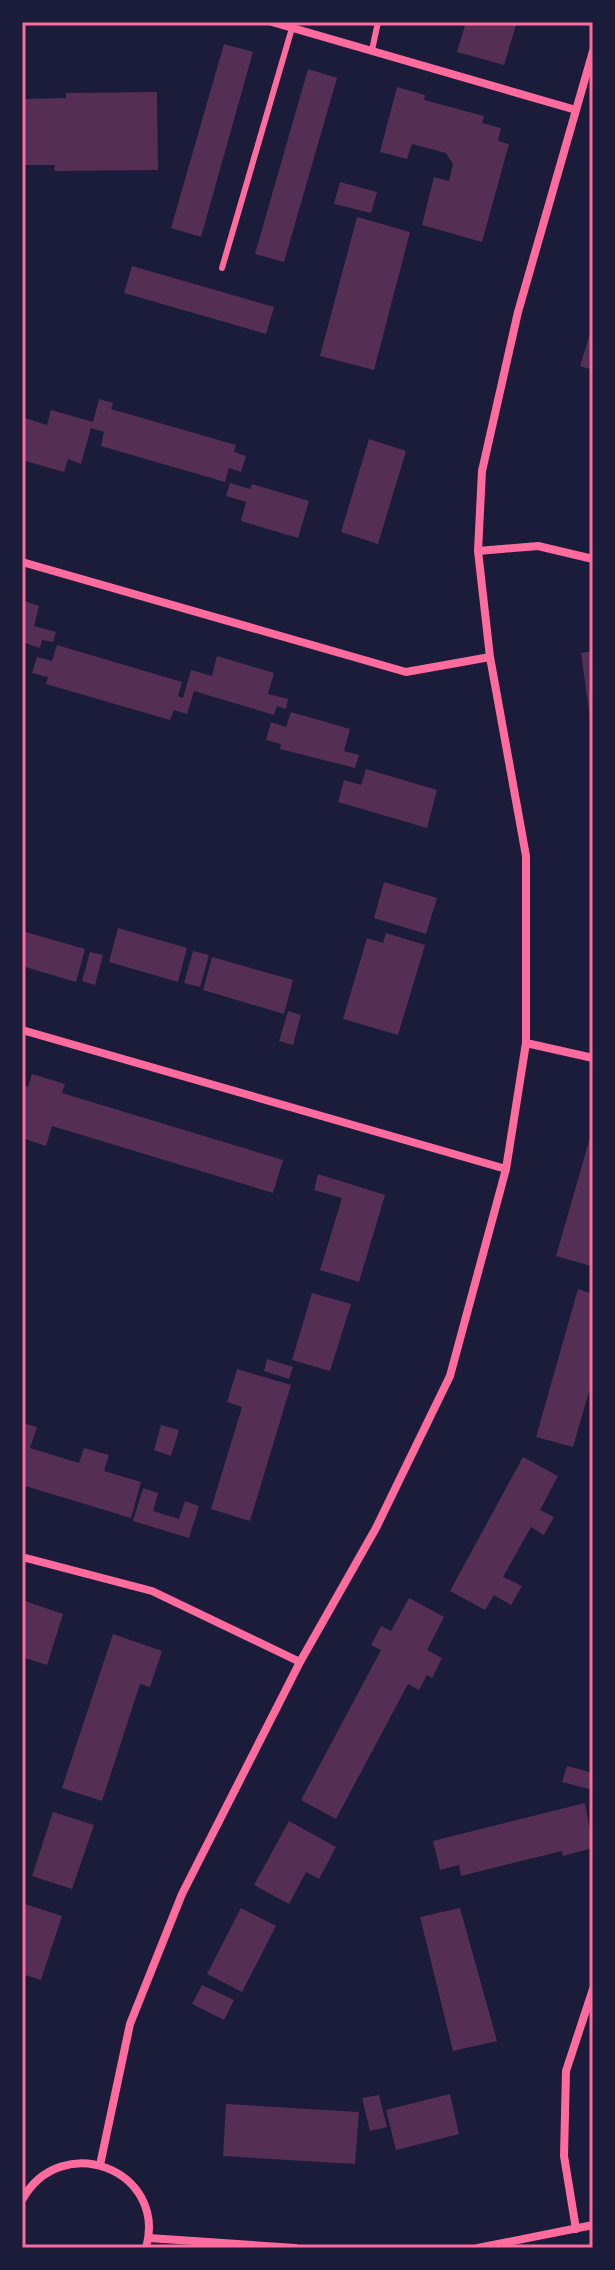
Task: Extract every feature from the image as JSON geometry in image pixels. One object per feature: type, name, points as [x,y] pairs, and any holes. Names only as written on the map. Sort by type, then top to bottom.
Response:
[{"type":"street","points":[[272,22],[576,110]]},
{"type":"street","points":[[100,2165],[130,2024],[182,1894],[300,1662],[376,1528],[450,1376],[506,1169],[526,1043],[526,856],[490,657],[478,551],[482,471],[518,312],[593,51]]},
{"type":"street","points":[[478,551],[538,546],[593,559]]},
{"type":"street","points":[[22,562],[406,672],[490,657]]},
{"type":"street","points":[[22,1030],[506,1169]]},
{"type":"street","points":[[526,1043],[593,1058]]},
{"type":"street","points":[[22,1557],[152,1591],[300,1662]]},
{"type":"street","points":[[576,2229],[564,2156],[566,2071],[593,1989]]},
{"type":"street","points":[[22,2200],[42,2175],[60,2166],[80,2162],[100,2165],[132,2184],[149,2219],[146,2248]]},
{"type":"street","points":[[478,2248],[593,2225]]},
{"type":"street","points":[[149,2238],[295,2248]]},
{"type":"lane","points":[[372,50],[378,22]]},
{"type":"lane","points":[[222,268],[292,28]]},
{"type":"building","points":[[466,22],[517,22],[504,65],[457,52]]},
{"type":"building","points":[[224,44],[253,52],[201,237],[171,228]]},
{"type":"building","points":[[308,69],[337,78],[284,262],[255,254]]},
{"type":"building","points":[[397,87],[425,95],[424,100],[484,116],[482,123],[501,128],[498,141],[509,144],[482,242],[422,225],[434,177],[449,181],[453,164],[446,153],[412,144],[407,159],[380,152]]},
{"type":"building","points":[[157,92],[158,170],[54,171],[55,165],[22,165],[22,99],[66,98],[66,93]]},
{"type":"building","points":[[340,182],[377,192],[371,213],[334,204]]},
{"type":"building","points":[[357,217],[410,232],[374,370],[320,356]]},
{"type":"building","points":[[132,266],[274,307],[266,334],[124,293]]},
{"type":"building","points":[[593,327],[593,370],[580,366]]},
{"type":"building","points":[[99,399],[113,403],[111,409],[236,445],[234,452],[246,456],[241,472],[229,468],[225,482],[101,446],[104,432],[91,428],[81,464],[68,459],[64,472],[22,460],[22,417],[47,425],[51,410],[93,422]]},
{"type":"building","points":[[369,439],[406,451],[378,544],[341,532]]},
{"type":"building","points":[[230,483],[250,489],[252,484],[309,501],[298,538],[241,521],[246,502],[226,496]]},
{"type":"building","points":[[22,600],[39,606],[34,626],[56,632],[53,642],[42,640],[40,648],[22,642]]},
{"type":"building","points":[[57,645],[182,682],[178,696],[183,698],[191,670],[212,676],[217,656],[274,673],[268,694],[288,699],[286,709],[277,706],[274,715],[194,691],[187,714],[174,710],[170,720],[46,684],[48,677],[32,673],[37,657],[52,661]]},
{"type":"building","points":[[593,651],[593,725],[591,725],[581,653]]},
{"type":"building","points":[[291,712],[350,729],[344,751],[359,755],[355,768],[280,749],[281,744],[266,740],[271,722],[286,727]]},
{"type":"building","points":[[366,769],[437,790],[427,828],[338,802],[344,780],[361,785]]},
{"type":"building","points":[[384,882],[437,898],[426,934],[374,918]]},
{"type":"building","points":[[118,928],[187,948],[178,982],[109,962]]},
{"type":"building","points":[[22,931],[85,949],[76,982],[22,966]]},
{"type":"building","points":[[386,933],[425,945],[398,1035],[343,1019],[367,938],[383,943]]},
{"type":"building","points":[[193,951],[209,955],[200,987],[184,983]]},
{"type":"building","points":[[90,952],[103,955],[95,985],[82,981]]},
{"type":"building","points":[[212,957],[293,980],[284,1014],[203,990]]},
{"type":"building","points":[[288,1011],[301,1015],[293,1045],[279,1041]]},
{"type":"building","points":[[32,1074],[65,1084],[62,1093],[283,1160],[273,1193],[52,1126],[46,1146],[22,1138],[22,1085],[28,1087]]},
{"type":"building","points":[[593,1127],[593,1261],[591,1266],[556,1256]]},
{"type":"building","points":[[318,1174],[385,1195],[359,1282],[320,1270],[342,1198],[314,1190]]},
{"type":"building","points":[[578,1289],[593,1294],[593,1378],[573,1447],[536,1437]]},
{"type":"building","points":[[312,1293],[351,1304],[330,1371],[292,1360]]},
{"type":"building","points":[[267,1359],[293,1367],[289,1379],[264,1371]]},
{"type":"building","points":[[237,1369],[291,1385],[250,1521],[211,1509],[242,1407],[227,1402]]},
{"type":"building","points":[[22,1423],[37,1427],[30,1448],[79,1463],[84,1448],[109,1455],[104,1471],[141,1482],[131,1518],[22,1485]]},
{"type":"building","points":[[161,1425],[179,1430],[171,1456],[154,1450]]},
{"type":"building","points":[[523,1457],[558,1476],[540,1510],[554,1517],[544,1535],[531,1527],[503,1577],[522,1586],[511,1605],[494,1595],[485,1610],[450,1591]]},
{"type":"building","points":[[143,1488],[158,1493],[153,1511],[179,1519],[185,1501],[199,1506],[189,1538],[133,1521]]},
{"type":"building","points":[[409,1598],[444,1617],[427,1650],[442,1658],[432,1678],[427,1675],[419,1690],[408,1684],[336,1819],[301,1800],[381,1650],[371,1645],[381,1626],[391,1631]]},
{"type":"building","points":[[22,1600],[63,1614],[47,1665],[22,1657]]},
{"type":"building","points":[[113,1634],[162,1651],[150,1687],[140,1684],[102,1801],[62,1788]]},
{"type":"building","points":[[567,1766],[593,1773],[593,1790],[562,1782]]},
{"type":"building","points":[[585,1803],[593,1848],[563,1856],[562,1851],[461,1876],[459,1865],[440,1870],[433,1841]]},
{"type":"building","points":[[53,1812],[94,1825],[72,1889],[32,1876]]},
{"type":"building","points":[[289,1821],[336,1847],[319,1879],[306,1872],[289,1904],[254,1885]]},
{"type":"building","points":[[22,1903],[62,1916],[41,1980],[22,1974]]},
{"type":"building","points":[[241,1908],[276,1926],[242,1992],[207,1974]]},
{"type":"building","points":[[460,1908],[497,2041],[453,2051],[420,1917]]},
{"type":"building","points":[[202,1985],[234,2000],[224,2020],[192,2004]]},
{"type":"building","points":[[450,2094],[459,2134],[396,2150],[386,2110]]},
{"type":"building","points":[[379,2095],[387,2127],[370,2131],[362,2098]]},
{"type":"building","points":[[226,2104],[359,2112],[355,2164],[223,2156]]}]
